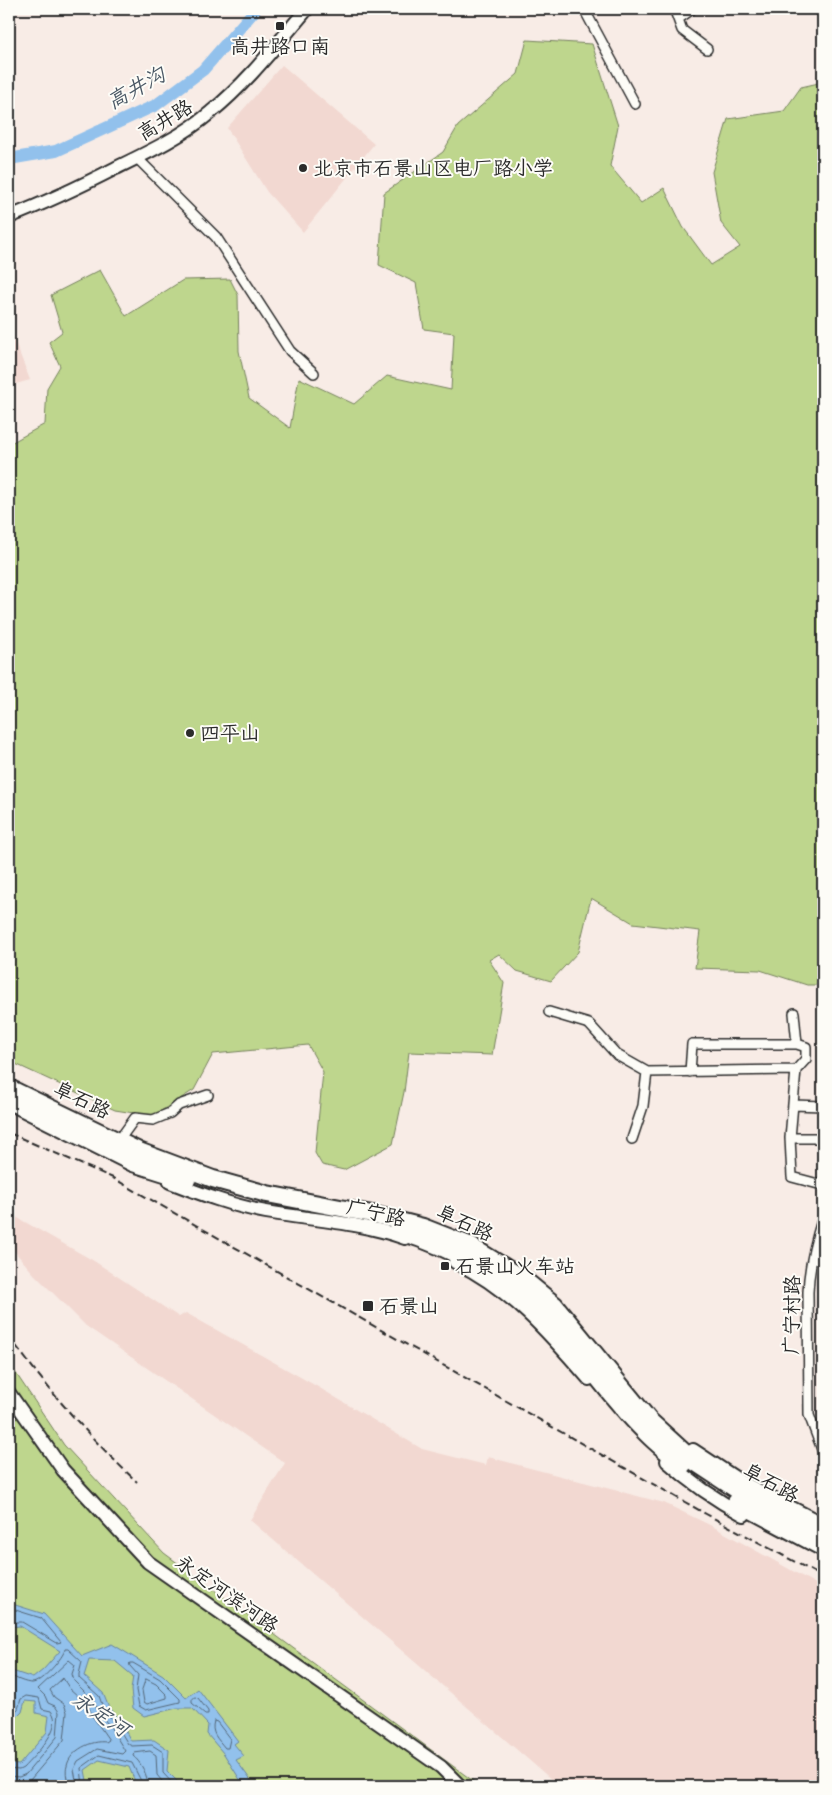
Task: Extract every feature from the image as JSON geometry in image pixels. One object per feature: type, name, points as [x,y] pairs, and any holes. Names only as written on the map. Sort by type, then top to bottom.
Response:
[{"type":"highway","name":"阜石路","points":[[9,1088],[139,1151],[212,1179],[267,1194],[372,1214],[423,1227],[469,1245],[521,1277],[555,1305],[650,1421],[696,1462],[737,1490],[823,1535]]},
{"type":"highway","name":"阜石路","points":[[9,1101],[133,1163],[210,1188],[267,1203],[392,1229],[420,1238],[464,1258],[515,1290],[547,1318],[642,1430],[692,1473],[732,1500],[823,1548]]},
{"type":"street","name":"高井路","points":[[9,217],[138,158],[197,124],[224,102],[264,60],[307,9]]},
{"type":"street","points":[[584,9],[635,104]]},
{"type":"street","points":[[672,9],[682,30],[707,49]]},
{"type":"street","points":[[678,19],[692,9]]},
{"type":"street","points":[[138,158],[216,237],[290,351],[314,373]]},
{"type":"street","points":[[549,1012],[589,1024],[617,1055],[646,1072],[796,1070]]},
{"type":"street","points":[[794,1013],[797,1044]]},
{"type":"street","points":[[690,1072],[692,1044],[797,1044],[806,1047],[806,1059],[796,1070],[790,1138],[792,1177],[823,1184]]},
{"type":"street","points":[[632,1139],[643,1106],[646,1072]]},
{"type":"street","name":"广宁路","points":[[9,1081],[85,1120],[141,1145],[216,1173],[267,1187],[425,1221],[471,1240],[523,1272],[558,1299],[653,1415],[699,1456],[740,1481],[823,1524]]},
{"type":"street","points":[[122,1136],[134,1118],[153,1120],[170,1113],[179,1105],[208,1095]]},
{"type":"street","points":[[793,1105],[823,1106]]},
{"type":"street","name":"广宁路","points":[[9,1108],[133,1167],[207,1196],[263,1211],[370,1228],[397,1235],[423,1245],[463,1266],[511,1297],[545,1328],[639,1436],[687,1479],[727,1506],[823,1557]]},
{"type":"street","points":[[790,1138],[823,1138]]},
{"type":"street","name":"广宁村路","points":[[823,1217],[815,1241],[809,1277],[809,1415],[823,1452]]},
{"type":"street","name":"永定河滨河路","points":[[9,1393],[63,1470],[148,1562],[441,1767],[460,1786]]},
{"type":"shaded area","name":"北京市石景山区电厂路小学","points":[[282,65],[374,144],[303,232],[267,192],[227,128]]},
{"type":"shaded area","points":[[9,326],[30,380],[9,386]]},
{"type":"shaded area","points":[[9,1213],[94,1261],[179,1317],[186,1313],[318,1387],[422,1449],[486,1465],[488,1457],[664,1503],[712,1526],[823,1588],[823,1786],[559,1786],[250,1520],[285,1463],[86,1326],[34,1274],[9,1245]]},
{"type":"green space","points":[[527,40],[592,44],[618,126],[610,166],[641,203],[664,188],[683,227],[711,265],[740,247],[721,223],[712,172],[728,119],[784,111],[801,87],[823,82],[823,985],[807,985],[760,970],[695,968],[700,931],[633,923],[591,898],[578,952],[551,981],[517,971],[499,954],[489,960],[504,983],[492,1055],[409,1052],[404,1092],[393,1144],[344,1170],[322,1165],[315,1153],[323,1072],[308,1045],[213,1054],[194,1090],[153,1116],[115,1110],[9,1061],[9,444],[45,424],[47,388],[60,366],[49,342],[62,332],[51,295],[100,270],[126,316],[183,280],[230,279],[238,295],[239,351],[249,398],[290,428],[299,378],[354,404],[387,376],[451,390],[454,333],[424,329],[416,283],[379,265],[384,193],[443,152],[458,126],[518,74]]},
{"type":"green space","points":[[9,1363],[64,1445],[164,1553],[480,1786],[9,1786]]},
{"type":"water","name":"永定河","points":[[9,1603],[44,1614],[82,1656],[112,1644],[163,1675],[186,1698],[198,1689],[238,1741],[234,1744],[244,1756],[236,1760],[255,1786],[244,1786],[224,1754],[207,1734],[208,1725],[192,1708],[177,1708],[144,1716],[133,1708],[131,1690],[133,1676],[115,1661],[89,1660],[84,1676],[103,1693],[109,1708],[120,1721],[131,1741],[154,1740],[169,1750],[167,1771],[182,1786],[137,1786],[129,1767],[99,1760],[85,1770],[88,1786],[9,1786],[9,1764],[19,1765],[47,1732],[49,1716],[36,1713],[36,1702],[25,1701],[22,1712],[9,1725],[9,1670],[33,1678],[60,1651],[20,1626],[9,1627]]},
{"type":"waterway","name":"高井沟","points":[[9,159],[56,151],[156,105],[203,70],[256,9]]},
{"type":"railway","points":[[9,1133],[113,1178],[706,1514],[823,1577]]},
{"type":"railway","points":[[9,1336],[69,1412],[137,1482]]},
{"type":"place","name":"高井路口南","points":[[280,26]]},
{"type":"place","name":"北京市石景山区电厂路小学","points":[[303,168]]},
{"type":"place","name":"四平山","points":[[190,733]]},
{"type":"place","name":"石景山火车站","points":[[445,1266]]},
{"type":"place","name":"石景山","points":[[368,1306]]}]
